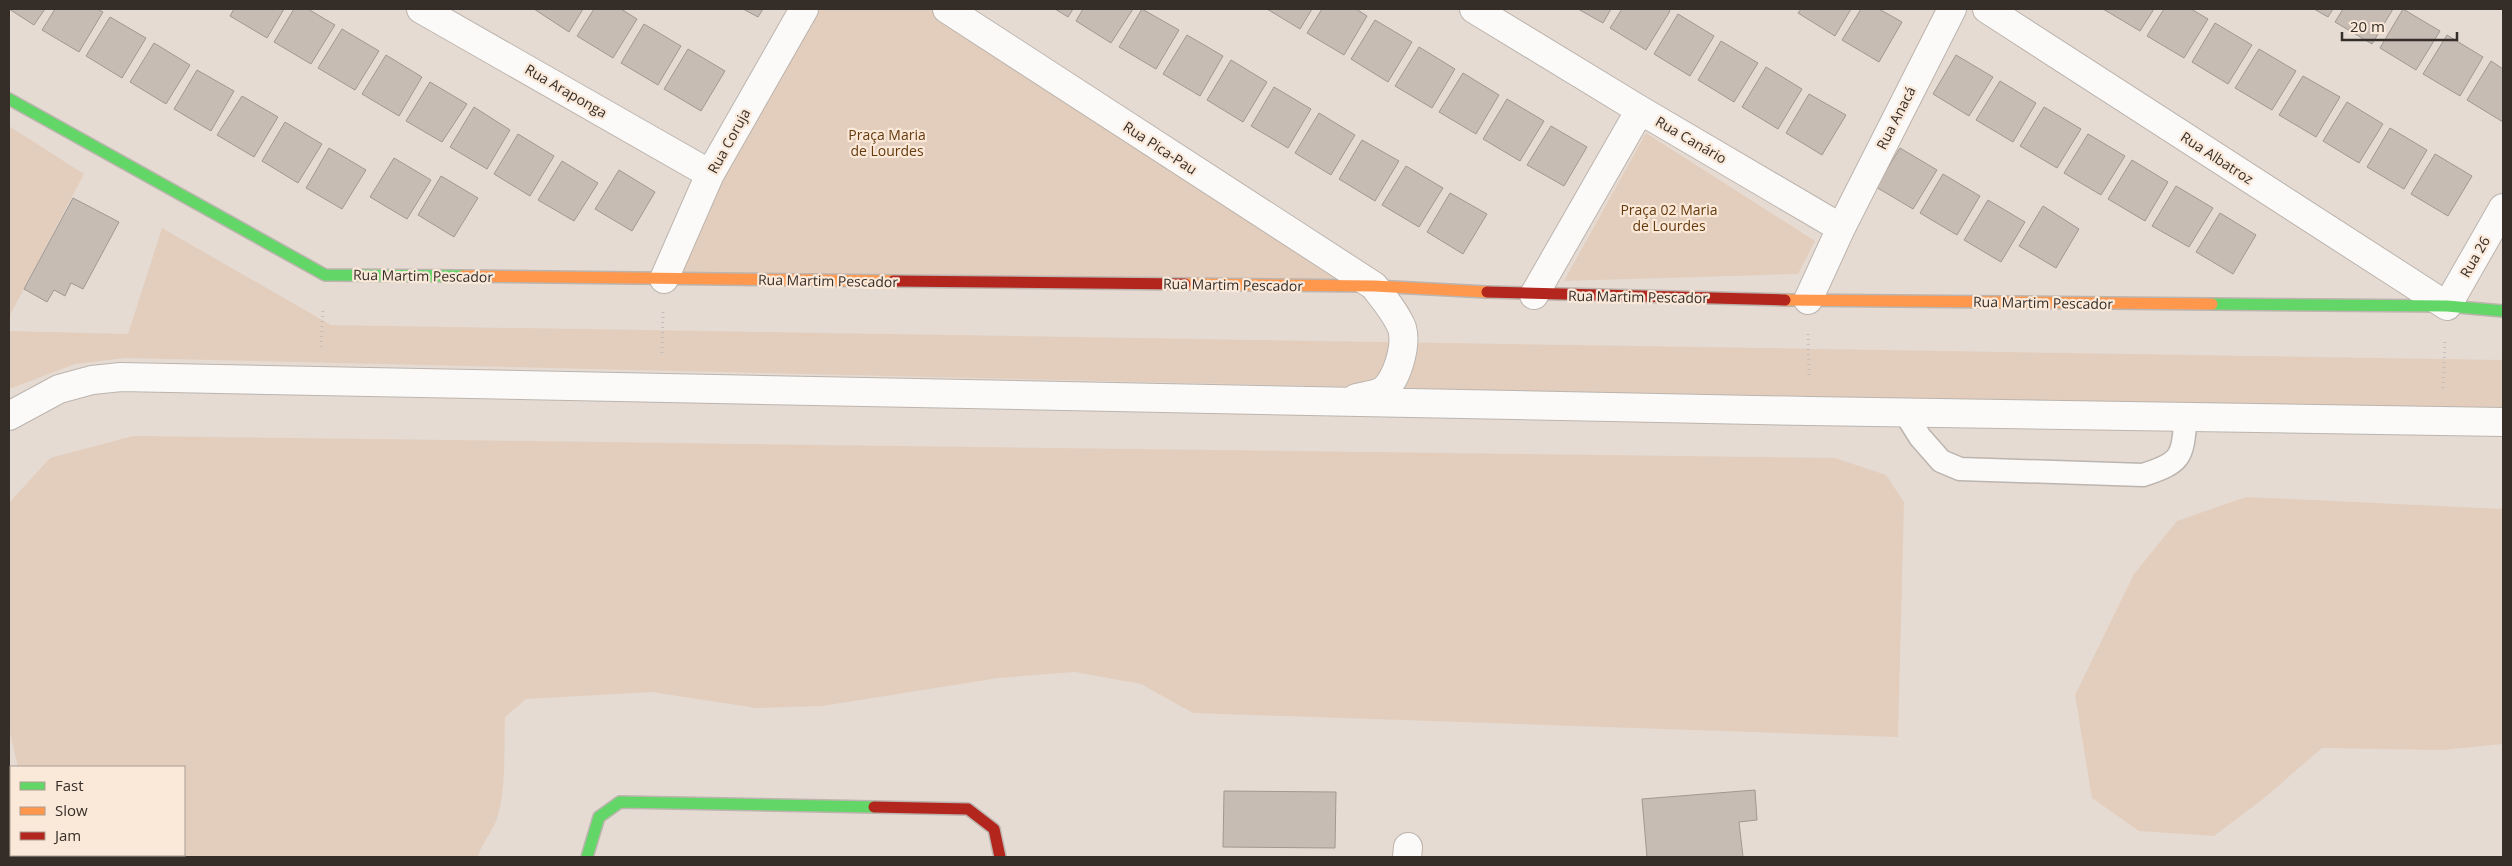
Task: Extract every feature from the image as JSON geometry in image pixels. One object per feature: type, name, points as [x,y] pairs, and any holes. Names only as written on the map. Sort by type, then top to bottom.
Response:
[{"type":"street","name":"Rua Araponga","points":[[421,9],[710,174]]},
{"type":"street","name":"Rua Coruja","points":[[664,279],[710,174],[804,9]]},
{"type":"street","name":"Rua Pica-Pau","points":[[947,9],[1374,286]]},
{"type":"street","name":"Rua Canário","points":[[1474,9],[1640,110],[1841,228]]},
{"type":"street","name":"Rua Anacá","points":[[1841,228],[1952,9]]},
{"type":"street","name":"Rua Albatroz","points":[[1986,9],[2447,306]]},
{"type":"street","name":"Rua Martim Pescador","points":[[9,98],[324,275],[1374,286],[1534,295],[1808,300],[2447,306],[2503,311]]},
{"type":"street","points":[[1534,295],[1640,110]]},
{"type":"street","name":"Rua 26","points":[[2447,306],[2503,208]]},
{"type":"street","points":[[1808,300],[1841,228]]},
{"type":"street","points":[[1343,402],[1382,392],[1394,378],[1399,362],[1402,329],[1392,310],[1374,286]]},
{"type":"street","points":[[9,416],[59,389],[92,380],[121,377],[1905,413],[2503,422]]},
{"type":"street","points":[[586,857],[599,817],[620,802],[968,809],[994,829],[1000,857]]},
{"type":"lane","points":[[1905,413],[1920,437],[1941,461],[1960,469],[2143,475],[2163,469],[2178,459],[2183,448],[2186,416]]},
{"type":"path","points":[[319,381],[324,275]]},
{"type":"path","points":[[661,388],[664,279]]},
{"type":"path","points":[[1808,300],[1809,411]]},
{"type":"path","points":[[2441,420],[2447,306]]},
{"type":"green space","name":"Praça Maria de Lourdes","points":[[808,9],[939,9],[1363,284],[669,277]]},
{"type":"green space","points":[[9,126],[84,174],[9,317]]},
{"type":"green space","name":"Praça 02 Maria de Lourdes","points":[[1646,133],[1815,241],[1798,274],[1564,281]]},
{"type":"green space","points":[[162,228],[331,325],[2503,360],[2503,414],[125,358],[75,364],[9,389],[9,331],[128,334]]},
{"type":"green space","points":[[133,436],[1835,458],[1886,475],[1904,502],[1898,737],[1193,713],[1141,684],[1075,672],[998,678],[822,706],[756,708],[652,692],[526,699],[505,717],[501,805],[494,826],[478,857],[39,857],[185,856],[185,766],[18,766],[9,729],[9,503],[50,458]]},
{"type":"green space","points":[[2246,497],[2503,509],[2503,744],[2442,750],[2322,748],[2263,799],[2214,836],[2139,831],[2092,798],[2075,695],[2134,574],[2177,521]]},
{"type":"building","points":[[9,9],[45,9],[34,25]]},
{"type":"building","points":[[55,9],[97,9],[103,12],[79,52],[42,30]]},
{"type":"building","points":[[234,9],[284,9],[267,38],[230,16]]},
{"type":"building","points":[[294,9],[308,9],[335,25],[311,64],[274,42]]},
{"type":"building","points":[[534,9],[583,9],[569,32]]},
{"type":"building","points":[[594,9],[621,9],[637,19],[613,58],[577,36]]},
{"type":"building","points":[[743,9],[763,9],[758,17]]},
{"type":"building","points":[[1055,9],[1073,9],[1068,17]]},
{"type":"building","points":[[1083,9],[1133,9],[1111,43],[1076,21]]},
{"type":"building","points":[[1142,9],[1179,30],[1156,69],[1119,47]]},
{"type":"building","points":[[1267,9],[1312,9],[1300,29]]},
{"type":"building","points":[[1322,9],[1356,9],[1367,16],[1344,55],[1307,33]]},
{"type":"building","points":[[1578,9],[1611,9],[1603,23]]},
{"type":"building","points":[[1622,9],[1668,9],[1670,11],[1646,50],[1610,28]]},
{"type":"building","points":[[1801,9],[1851,9],[1835,36],[1798,13]]},
{"type":"building","points":[[1861,9],[1879,9],[1902,22],[1879,62],[1842,40]]},
{"type":"building","points":[[2103,9],[2154,9],[2140,31]]},
{"type":"building","points":[[2164,9],[2191,9],[2208,19],[2184,58],[2147,36]]},
{"type":"building","points":[[2314,9],[2333,9],[2328,17]]},
{"type":"building","points":[[2343,9],[2393,9],[2372,44],[2335,22]]},
{"type":"building","points":[[2403,9],[2440,31],[2416,70],[2380,48]]},
{"type":"building","points":[[1678,14],[1714,36],[1690,76],[1654,54]]},
{"type":"building","points":[[110,17],[146,38],[122,78],[86,56]]},
{"type":"building","points":[[1375,20],[1412,42],[1388,82],[1351,59]]},
{"type":"building","points":[[2215,23],[2252,45],[2228,84],[2192,62]]},
{"type":"building","points":[[644,24],[681,46],[658,85],[621,63]]},
{"type":"building","points":[[342,29],[379,51],[355,90],[318,68]]},
{"type":"building","points":[[1187,35],[1223,56],[1200,96],[1163,74]]},
{"type":"building","points":[[2447,35],[2483,57],[2460,96],[2423,74]]},
{"type":"building","points":[[1721,41],[1758,63],[1734,102],[1698,80]]},
{"type":"building","points":[[154,43],[190,65],[166,104],[130,82]]},
{"type":"building","points":[[1419,47],[1455,69],[1432,108],[1395,86]]},
{"type":"building","points":[[688,49],[725,71],[701,111],[664,89]]},
{"type":"building","points":[[2259,49],[2296,71],[2272,110],[2235,88]]},
{"type":"building","points":[[386,55],[422,77],[399,116],[362,94]]},
{"type":"building","points":[[1956,55],[1993,77],[1969,116],[1933,94]]},
{"type":"building","points":[[1231,60],[1267,82],[1243,122],[1207,100]]},
{"type":"building","points":[[2491,61],[2503,69],[2503,122],[2467,100]]},
{"type":"building","points":[[1766,67],[1802,89],[1778,129],[1742,107]]},
{"type":"building","points":[[197,70],[234,91],[211,131],[174,109]]},
{"type":"building","points":[[1463,73],[1499,95],[1476,134],[1439,112]]},
{"type":"building","points":[[2303,76],[2340,97],[2316,137],[2279,115]]},
{"type":"building","points":[[2000,81],[2036,103],[2013,142],[1976,120]]},
{"type":"building","points":[[430,82],[467,104],[442,142],[406,121]]},
{"type":"building","points":[[1274,87],[1311,109],[1288,148],[1251,126]]},
{"type":"building","points":[[1809,94],[1846,115],[1822,155],[1786,133]]},
{"type":"building","points":[[242,96],[278,117],[254,157],[217,135]]},
{"type":"building","points":[[1507,99],[1544,121],[1520,161],[1483,139]]},
{"type":"building","points":[[2347,102],[2383,124],[2359,163],[2323,141]]},
{"type":"building","points":[[474,107],[510,130],[487,169],[450,147]]},
{"type":"building","points":[[2044,107],[2081,129],[2057,168],[2020,146]]},
{"type":"building","points":[[1319,113],[1355,135],[1331,175],[1295,153]]},
{"type":"building","points":[[285,122],[322,144],[298,183],[262,161]]},
{"type":"building","points":[[1551,126],[1587,147],[1564,186],[1527,165]]},
{"type":"building","points":[[2390,128],[2427,150],[2404,189],[2367,167]]},
{"type":"building","points":[[518,134],[554,156],[530,196],[494,174]]},
{"type":"building","points":[[2088,134],[2125,156],[2101,195],[2064,173]]},
{"type":"building","points":[[1362,140],[1399,161],[1375,201],[1339,179]]},
{"type":"building","points":[[329,148],[366,170],[342,209],[306,188]]},
{"type":"building","points":[[1900,148],[1937,170],[1913,209],[1876,187]]},
{"type":"building","points":[[2435,154],[2472,176],[2448,216],[2411,194]]},
{"type":"building","points":[[394,158],[431,180],[407,219],[370,197]]},
{"type":"building","points":[[2132,160],[2168,182],[2145,221],[2108,199]]},
{"type":"building","points":[[562,161],[598,183],[574,221],[538,200]]},
{"type":"building","points":[[1406,166],[1443,188],[1419,227],[1382,205]]},
{"type":"building","points":[[619,170],[655,192],[632,231],[595,209]]},
{"type":"building","points":[[1943,174],[1980,196],[1957,235],[1920,213]]},
{"type":"building","points":[[441,176],[478,198],[454,237],[418,215]]},
{"type":"building","points":[[2176,186],[2213,208],[2189,247],[2152,226]]},
{"type":"building","points":[[1450,193],[1487,214],[1463,254],[1427,232]]},
{"type":"building","points":[[73,198],[119,222],[83,289],[71,283],[65,296],[54,290],[47,302],[24,289]]},
{"type":"building","points":[[1988,200],[2025,222],[2001,262],[1964,240]]},
{"type":"building","points":[[2043,206],[2079,229],[2056,268],[2019,246]]},
{"type":"building","points":[[2220,213],[2256,235],[2233,274],[2196,252]]},
{"type":"building","points":[[1755,790],[1757,820],[1739,822],[1743,857],[1647,857],[1642,799]]},
{"type":"building","points":[[1224,791],[1336,792],[1335,848],[1223,847]]},
{"type":"traffic: fast","points":[[9,99],[325,275],[463,276]]},
{"type":"traffic: fast","points":[[2212,304],[2447,306],[2503,311]]},
{"type":"traffic: fast","points":[[587,857],[599,817],[620,802],[874,807]]},
{"type":"traffic: slow","points":[[463,276],[893,281]]},
{"type":"traffic: slow","points":[[1185,284],[1374,286],[1487,292]]},
{"type":"traffic: slow","points":[[1785,300],[2212,304]]},
{"type":"traffic: jam","points":[[893,281],[1185,284]]},
{"type":"traffic: jam","points":[[1487,292],[1785,300]]},
{"type":"traffic: jam","points":[[874,807],[968,809],[994,829],[1000,857]]}]
